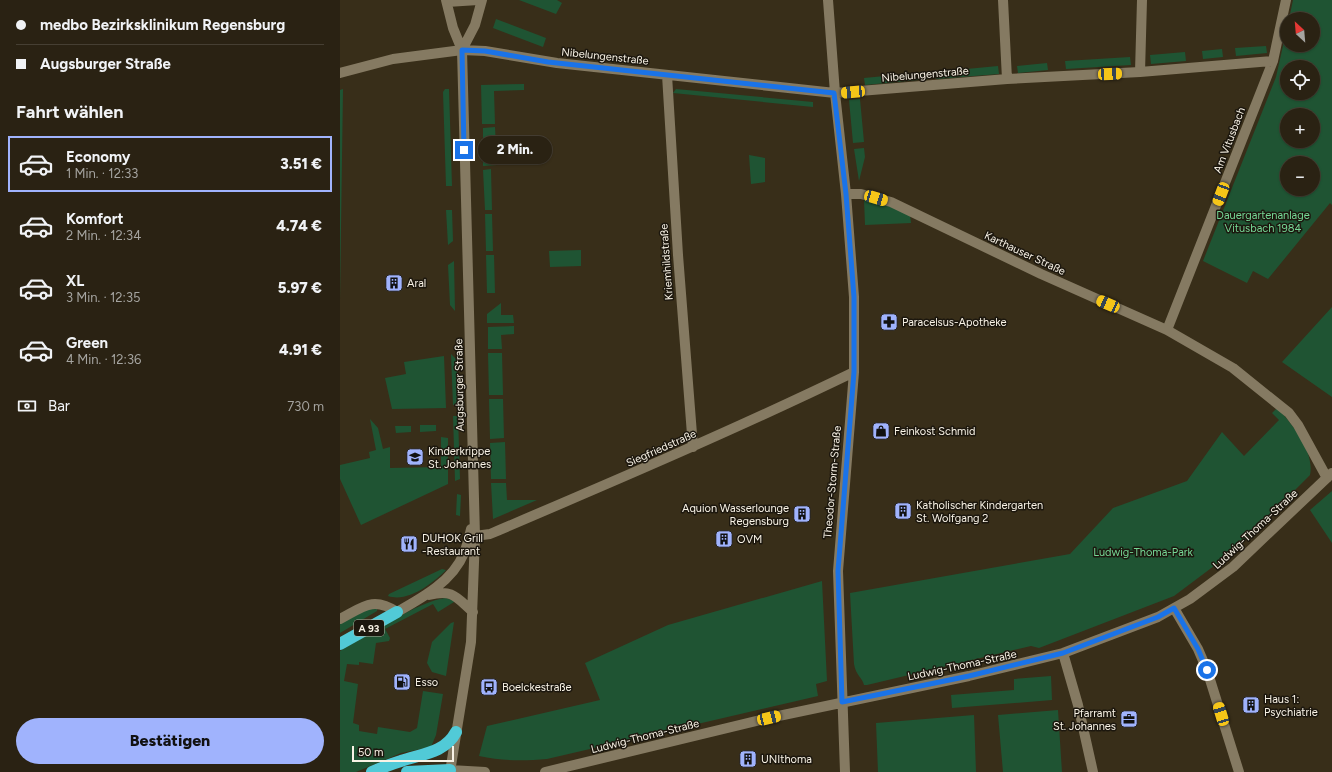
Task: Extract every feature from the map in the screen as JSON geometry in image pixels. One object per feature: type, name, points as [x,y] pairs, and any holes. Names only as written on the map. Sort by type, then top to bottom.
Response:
[{"type":"highway","name":"A 93","points":[[340,644],[397,612]]},
{"type":"highway","points":[[372,772],[401,760],[436,751],[450,742],[456,732]]},
{"type":"highway","points":[[407,772],[450,771]]},
{"type":"street","points":[[462,50],[453,28],[447,1],[478,0]]},
{"type":"street","points":[[462,50],[476,25],[482,0]]},
{"type":"street","points":[[828,0],[834,93],[846,194]]},
{"type":"street","points":[[1003,0],[1007,79]]},
{"type":"street","points":[[1140,72],[1142,0]]},
{"type":"street","name":"Am Vitusbach","points":[[1167,330],[1273,61],[1286,0]]},
{"type":"street","name":"Nibelungenstraße","points":[[340,73],[393,59],[462,50],[485,51],[540,61],[834,93],[1007,79],[1140,72],[1273,61]]},
{"type":"street","name":"Augsburger Straße","points":[[450,771],[470,649],[473,612],[475,536],[462,50]]},
{"type":"street","name":"Kriemhildstraße","points":[[667,75],[678,255],[693,447]]},
{"type":"street","name":"Karthauser Straße","points":[[846,194],[862,194],[891,202],[1041,274],[1167,330],[1233,368],[1288,413],[1298,425],[1329,476]]},
{"type":"street","name":"Theodor-Storm-Straße","points":[[845,772],[838,571],[854,372],[854,297],[846,194]]},
{"type":"street","name":"Siegfriedstraße","points":[[475,536],[490,534],[693,447],[854,372]]},
{"type":"street","name":"Ludwig-Thoma-Straße","points":[[545,772],[842,702],[969,676],[1063,653],[1158,617],[1190,600],[1219,579],[1329,476]]},
{"type":"street","points":[[340,619],[374,603],[386,604],[397,612],[427,595],[448,575],[462,557],[474,518]]},
{"type":"street","points":[[427,595],[448,592],[458,597],[473,612]]},
{"type":"street","points":[[1174,608],[1198,649],[1207,670],[1239,772]]},
{"type":"street","points":[[1063,653],[1078,705],[1093,772]]},
{"type":"street","points":[[450,771],[485,772]]},
{"type":"green space","points":[[519,0],[557,0],[562,3],[556,14]]},
{"type":"green space","name":"Dauergartenanlage Vitusbach 1984","points":[[1293,0],[1332,0],[1332,205],[1330,203],[1268,279],[1253,271],[1247,283],[1203,261],[1276,77],[1282,52],[1320,52],[1320,12],[1290,12]]},
{"type":"green space","points":[[496,19],[546,38],[543,47],[493,28]]},
{"type":"green space","points":[[1266,46],[1267,53],[1236,56],[1235,48]]},
{"type":"green space","points":[[1222,49],[1223,57],[1203,59],[1202,51]]},
{"type":"green space","points":[[1185,52],[1186,61],[1151,64],[1150,55]]},
{"type":"green space","points":[[1130,57],[1131,65],[1066,69],[1065,61]]},
{"type":"green space","points":[[1047,63],[1048,70],[1018,73],[1017,66]]},
{"type":"green space","points":[[998,66],[999,74],[936,79],[935,72]]},
{"type":"green space","points":[[927,72],[928,79],[865,85],[864,78]]},
{"type":"green space","points":[[524,84],[524,90],[494,91],[495,124],[482,124],[481,85]]},
{"type":"green space","points":[[343,89],[340,299],[340,90]]},
{"type":"green space","points":[[445,89],[449,89],[452,186],[446,186],[443,92]]},
{"type":"green space","points":[[676,89],[813,102],[813,107],[673,93]]},
{"type":"green space","points":[[860,99],[864,142],[853,143],[849,100]]},
{"type":"green space","points":[[495,127],[497,165],[483,166],[483,128]]},
{"type":"green space","points":[[864,148],[865,157],[859,181],[854,149]]},
{"type":"green space","points":[[749,155],[765,158],[765,182],[751,184]]},
{"type":"green space","points":[[491,169],[492,210],[485,210],[483,170]]},
{"type":"green space","points":[[864,199],[889,206],[910,215],[911,223],[865,225]]},
{"type":"green space","points":[[446,210],[452,210],[453,241],[448,245]]},
{"type":"green space","points":[[485,214],[492,214],[493,251],[486,251]]},
{"type":"green space","points":[[581,250],[581,266],[550,267],[549,251]]},
{"type":"green space","points":[[486,255],[494,255],[495,293],[487,293]]},
{"type":"green space","points":[[454,261],[455,311],[450,305],[448,265]]},
{"type":"green space","points":[[501,303],[501,315],[513,315],[514,323],[487,323],[487,314]]},
{"type":"green space","points":[[1332,307],[1332,397],[1282,362]]},
{"type":"green space","points":[[514,326],[514,334],[501,335],[502,349],[488,349],[488,327]]},
{"type":"green space","points":[[488,353],[502,353],[503,395],[489,395]]},
{"type":"green space","points":[[451,354],[457,360],[458,405],[453,405]]},
{"type":"green space","points":[[444,356],[446,408],[392,409],[385,378],[406,374],[404,362]]},
{"type":"green space","points":[[489,399],[503,399],[504,438],[490,439]]},
{"type":"green space","name":"Ludwig-Thoma-Park","points":[[1277,408],[1301,438],[1306,448],[1311,466],[1310,475],[1234,551],[1174,596],[1039,648],[1031,646],[864,685],[856,671],[854,664],[850,593],[1070,554],[1113,508],[1187,481],[1222,432],[1244,456],[1279,420],[1272,413]]},
{"type":"green space","points":[[453,416],[458,416],[460,479],[455,481]]},
{"type":"green space","points":[[370,419],[378,428],[383,449],[390,447],[390,468],[441,467],[441,437],[448,438],[448,484],[361,525],[340,479],[340,465],[370,458],[369,452],[376,450]]},
{"type":"green space","points":[[420,425],[436,425],[436,431],[420,432]]},
{"type":"green space","points":[[395,426],[411,426],[411,432],[396,433]]},
{"type":"green space","points":[[505,442],[506,479],[491,479],[490,443]]},
{"type":"green space","points":[[491,483],[506,483],[507,500],[537,500],[493,519]]},
{"type":"green space","points":[[1332,491],[1332,543],[1310,510]]},
{"type":"green space","points":[[457,494],[461,495],[460,516],[456,515]]},
{"type":"green space","points":[[442,569],[446,570],[427,586],[412,594],[404,597],[388,596],[389,594]]},
{"type":"green space","points":[[822,581],[827,681],[816,684],[818,696],[547,759],[513,760],[479,756],[487,726],[600,700],[585,663],[668,625]]},
{"type":"green space","points":[[446,598],[454,602],[438,612],[433,604],[385,629],[390,638],[389,641],[376,643],[373,664],[359,662],[359,665],[347,664],[344,681],[358,684],[353,723],[359,725],[359,731],[377,734],[378,727],[410,732],[417,728],[423,691],[443,694],[436,735],[431,747],[401,753],[356,772],[340,772],[340,651],[422,605]]},
{"type":"green space","points":[[371,607],[377,609],[377,611],[340,633],[340,623]]},
{"type":"green space","points":[[454,622],[446,676],[432,672],[427,663],[432,642],[451,623]]},
{"type":"green space","points":[[1051,676],[1052,700],[952,708],[951,695],[1014,690],[1014,679]]},
{"type":"green space","points":[[1058,710],[1062,772],[1003,772],[998,715]]},
{"type":"green space","points":[[974,715],[976,772],[878,772],[876,723]]},
{"type":"place","name":"Aral","points":[[394,283]]},
{"type":"place","name":"Paracelsus-Apotheke","points":[[889,322]]},
{"type":"place","name":"Feinkost Schmid","points":[[881,431]]},
{"type":"place","name":"Kinderkrippe St. Johannes","points":[[415,457]]},
{"type":"place","name":"Katholischer Kindergarten St. Wolfgang 2","points":[[903,511]]},
{"type":"place","name":"Aquion Wasserlounge Regensburg","points":[[802,514]]},
{"type":"place","name":"OVM","points":[[724,539]]},
{"type":"place","name":"DUHOK Grill -Restaurant","points":[[409,544]]},
{"type":"place","name":"Esso","points":[[402,682]]},
{"type":"place","name":"Boelckestraße","points":[[489,687]]},
{"type":"place","name":"Haus 1: Psychiatrie","points":[[1251,705]]},
{"type":"place","name":"Pfarramt St. Johannes","points":[[1129,719]]},
{"type":"place","name":"UNIthoma","points":[[748,759]]},
{"type":"route","points":[[464,150],[462,50],[485,51],[548,62],[834,93],[846,194],[854,297],[854,372],[840,528],[838,571],[842,702],[969,676],[1063,653],[1158,617],[1174,608],[1188,629],[1207,670]]}]
